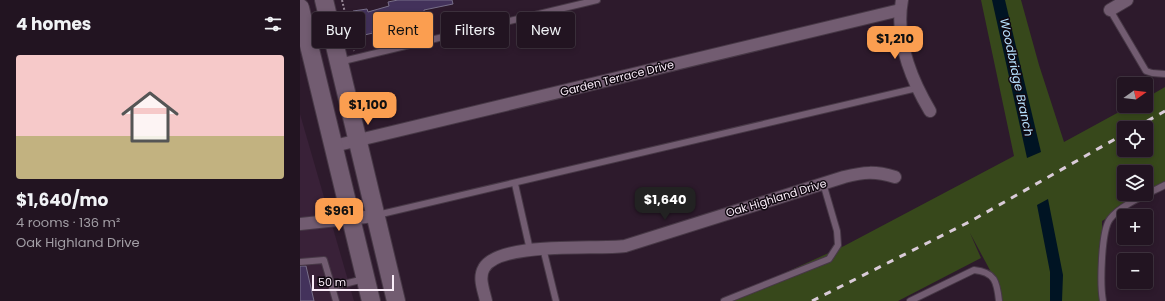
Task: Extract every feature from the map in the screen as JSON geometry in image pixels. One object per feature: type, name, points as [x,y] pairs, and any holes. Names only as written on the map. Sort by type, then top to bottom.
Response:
[{"type":"main road","points":[[324,0],[356,141],[396,301]]},
{"type":"main road","points":[[300,8],[371,301]]},
{"type":"street","points":[[1110,10],[1127,0]]},
{"type":"street","points":[[901,5],[903,37],[917,88],[930,111]]},
{"type":"street","name":"Garden Terrace Drive","points":[[334,146],[901,5]]},
{"type":"street","name":"Oak Highland Drive","points":[[486,301],[481,281],[483,269],[491,260],[543,248],[610,248],[625,246],[823,183],[861,173],[878,172],[895,177]]},
{"type":"street","points":[[300,224],[375,216]]},
{"type":"lane","points":[[338,62],[596,0]]},
{"type":"lane","points":[[1110,10],[1146,70],[1152,73],[1165,74]]},
{"type":"lane","points":[[375,216],[917,88]]},
{"type":"lane","points":[[724,301],[829,259],[838,245],[837,232],[823,183]]},
{"type":"lane","points":[[515,184],[530,250]]},
{"type":"lane","points":[[1103,301],[1102,265],[1105,234],[1109,219],[1120,210],[1165,184]]},
{"type":"lane","points":[[543,248],[556,301]]},
{"type":"lane","points":[[300,262],[324,260],[336,301]]},
{"type":"lane","points":[[910,301],[974,270],[983,271],[991,275],[996,281],[999,301]]},
{"type":"lane","points":[[332,287],[366,279]]},
{"type":"path","points":[[342,0],[356,58]]},
{"type":"shaded area","points":[[300,114],[354,301],[300,301]]},
{"type":"green space","points":[[981,0],[1021,0],[1039,65],[1064,142],[1117,113],[1153,113],[1153,94],[1165,87],[1165,184],[1153,191],[1153,165],[1117,165],[1117,201],[1136,201],[1122,209],[1117,209],[1117,212],[1102,221],[1102,301],[1001,301],[999,287],[970,233],[981,258],[898,301],[723,301],[844,246],[1014,156]]},
{"type":"water","name":"Woodbridge Branch","points":[[992,0],[1005,0],[1041,152],[1027,158]]},
{"type":"water","points":[[1048,199],[1063,275],[1062,301],[1050,301],[1050,272],[1037,205]]},
{"type":"building","points":[[398,0],[452,0],[453,4],[424,10],[424,12],[373,12],[373,33],[365,35],[365,12],[353,11],[367,9],[368,12],[389,6],[388,2]]},
{"type":"building","points":[[300,266],[306,266],[314,301],[300,301]]},
{"type":"railway","points":[[1147,121],[1165,111]]},
{"type":"railway","points":[[812,301],[971,221],[1117,138]]}]
